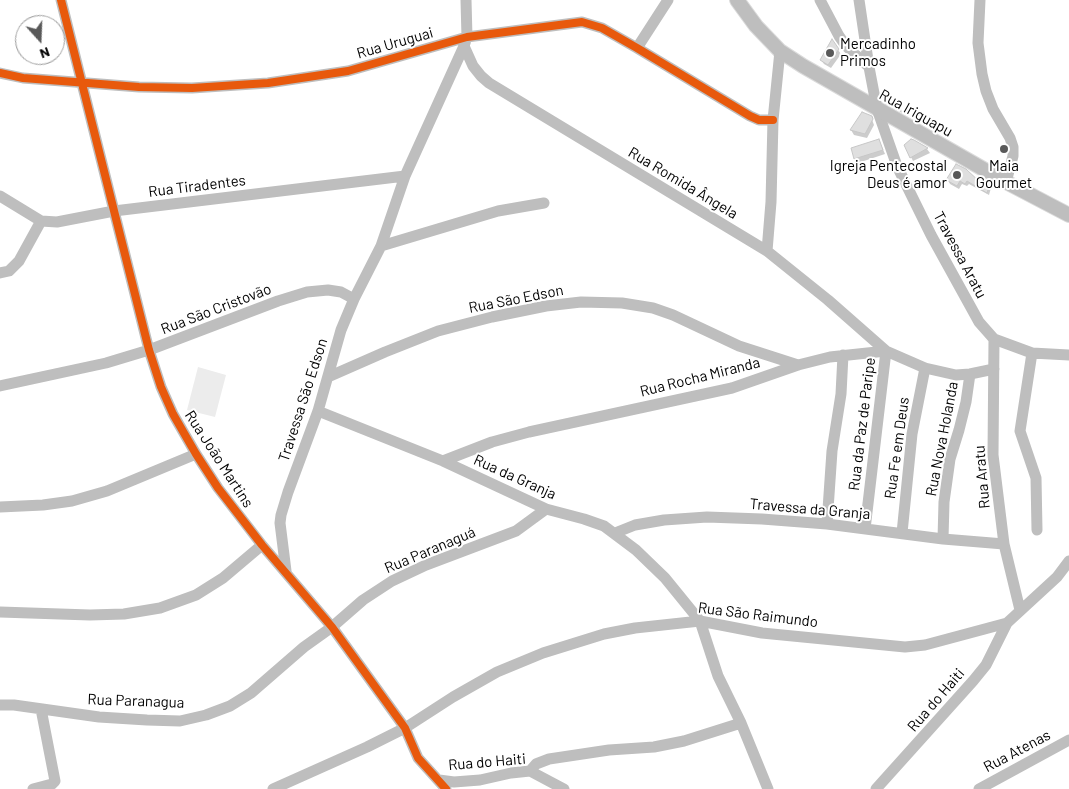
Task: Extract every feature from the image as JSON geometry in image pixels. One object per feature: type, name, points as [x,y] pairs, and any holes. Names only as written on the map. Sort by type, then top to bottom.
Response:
[{"type":"main road","name":"Rua Iriguapu","points":[[737,0],[756,26],[780,51],[802,66],[1006,182],[1069,214]]},
{"type":"street","name":"Rua João Martins","points":[[61,0],[149,350],[173,414],[218,488],[262,545],[332,627],[405,728],[418,758],[442,785]]},
{"type":"street","points":[[466,0],[466,42]]},
{"type":"street","points":[[637,48],[668,0]]},
{"type":"street","points":[[820,0],[846,46],[868,67]]},
{"type":"street","name":"Travessa Aratu","points":[[859,0],[868,67],[878,109],[897,166],[931,235],[979,322],[994,339],[1032,353],[1069,355]]},
{"type":"street","points":[[980,0],[978,43],[984,82],[993,109],[1010,138],[1013,147],[1013,156],[1006,182]]},
{"type":"street","name":"Rua Uruguai","points":[[0,73],[23,78],[82,83],[192,88],[268,83],[348,71],[466,42],[582,22],[602,28],[750,116],[760,120],[772,120]]},
{"type":"street","name":"Travessa São Edson","points":[[286,571],[281,534],[281,515],[318,411],[341,330],[354,298],[382,246],[405,176],[466,42]]},
{"type":"street","name":"Rua Romida Ângela","points":[[466,42],[473,66],[489,83],[767,251],[828,300],[886,351]]},
{"type":"street","points":[[767,251],[771,202],[772,120],[780,51]]},
{"type":"street","name":"Rua Tiradentes","points":[[41,221],[56,222],[114,211],[405,176]]},
{"type":"street","points":[[0,196],[41,221],[19,261],[9,271],[0,274]]},
{"type":"street","points":[[382,246],[498,212],[544,203]]},
{"type":"street","name":"Rua São Cristovão","points":[[0,386],[106,362],[149,350],[278,301],[307,292],[328,290],[341,292],[354,298]]},
{"type":"street","name":"Rua São Edson","points":[[328,377],[438,331],[546,306],[581,302],[622,303],[653,308],[673,315],[739,346],[798,365]]},
{"type":"street","name":"Rua Aratu","points":[[994,339],[994,455],[1004,544],[1020,610]]},
{"type":"street","points":[[886,351],[925,368],[956,375],[994,369]]},
{"type":"street","name":"Rua Rocha Miranda","points":[[443,461],[492,442],[732,388],[798,365],[843,356],[886,351]]},
{"type":"street","name":"Rua da Paz de Paripe","points":[[865,529],[886,351]]},
{"type":"street","points":[[1032,353],[1020,431],[1036,478],[1037,530]]},
{"type":"street","points":[[827,524],[832,451],[841,394],[843,356]]},
{"type":"street","name":"Rua Fe em Deus","points":[[902,533],[912,434],[925,368]]},
{"type":"street","name":"Rua Nova Holanda","points":[[943,539],[944,502],[950,459],[966,402],[970,374]]},
{"type":"street","name":"Rua da Granja","points":[[318,411],[443,461],[546,509],[604,526],[636,550],[665,578],[700,621]]},
{"type":"street","points":[[0,507],[43,506],[72,500],[107,490],[196,454]]},
{"type":"street","name":"Rua Paranaguá","points":[[332,627],[363,600],[392,581],[426,565],[516,531],[546,509]]},
{"type":"street","name":"Travessa da Granja","points":[[615,533],[635,525],[664,520],[707,517],[827,524],[943,539],[1004,544]]},
{"type":"street","points":[[0,612],[90,615],[124,614],[160,608],[196,595],[223,578],[262,545]]},
{"type":"street","points":[[1007,623],[1056,577],[1069,561]]},
{"type":"street","points":[[700,621],[718,676],[741,722],[768,789]]},
{"type":"street","name":"Rua São Raimundo","points":[[273,789],[405,728],[453,697],[497,672],[543,653],[604,634],[635,628],[700,621],[762,633],[905,647],[925,645],[1007,623]]},
{"type":"street","name":"Rua do Haiti","points":[[876,789],[978,676],[996,647],[1007,623]]},
{"type":"street","name":"Rua Paranagua","points":[[0,704],[99,717],[148,720],[180,721],[206,715],[230,706],[252,693],[304,647],[332,627]]},
{"type":"street","points":[[33,789],[52,784],[55,781],[41,710]]},
{"type":"street","points":[[530,771],[536,764],[550,759],[609,750],[654,747],[684,741],[741,722]]},
{"type":"street","name":"Rua Atenas","points":[[979,789],[1069,740]]},
{"type":"street","name":"Rua do Haiti","points":[[442,785],[530,771],[564,789]]},
{"type":"shaded area","points":[[198,367],[226,375],[215,417],[187,410]]},
{"type":"building","points":[[832,39],[839,49],[828,65],[820,60]]},
{"type":"building","points":[[862,112],[872,116],[873,119],[865,134],[850,130]]},
{"type":"building","points":[[879,139],[883,150],[854,159],[851,148]]},
{"type":"building","points":[[911,139],[928,148],[910,158],[904,145]]},
{"type":"building","points":[[956,164],[966,169],[981,183],[984,179],[990,183],[987,193],[967,181],[965,184],[960,181],[957,186],[946,180]]},
{"type":"cycle path","points":[[61,0],[149,350],[161,387],[173,414],[218,488],[262,545],[332,627],[405,728],[418,758],[446,789]]},
{"type":"cycle path","points":[[0,73],[23,78],[139,87],[192,88],[268,83],[348,71],[467,37],[582,22],[602,28],[750,116],[759,120],[773,120]]},
{"type":"place","name":"Mercadinho Primos","points":[[830,53]]},
{"type":"place","name":"Maia Gourmet","points":[[1004,149]]},
{"type":"place","name":"Igreja Pentecostal Deus é amor","points":[[957,175]]}]
